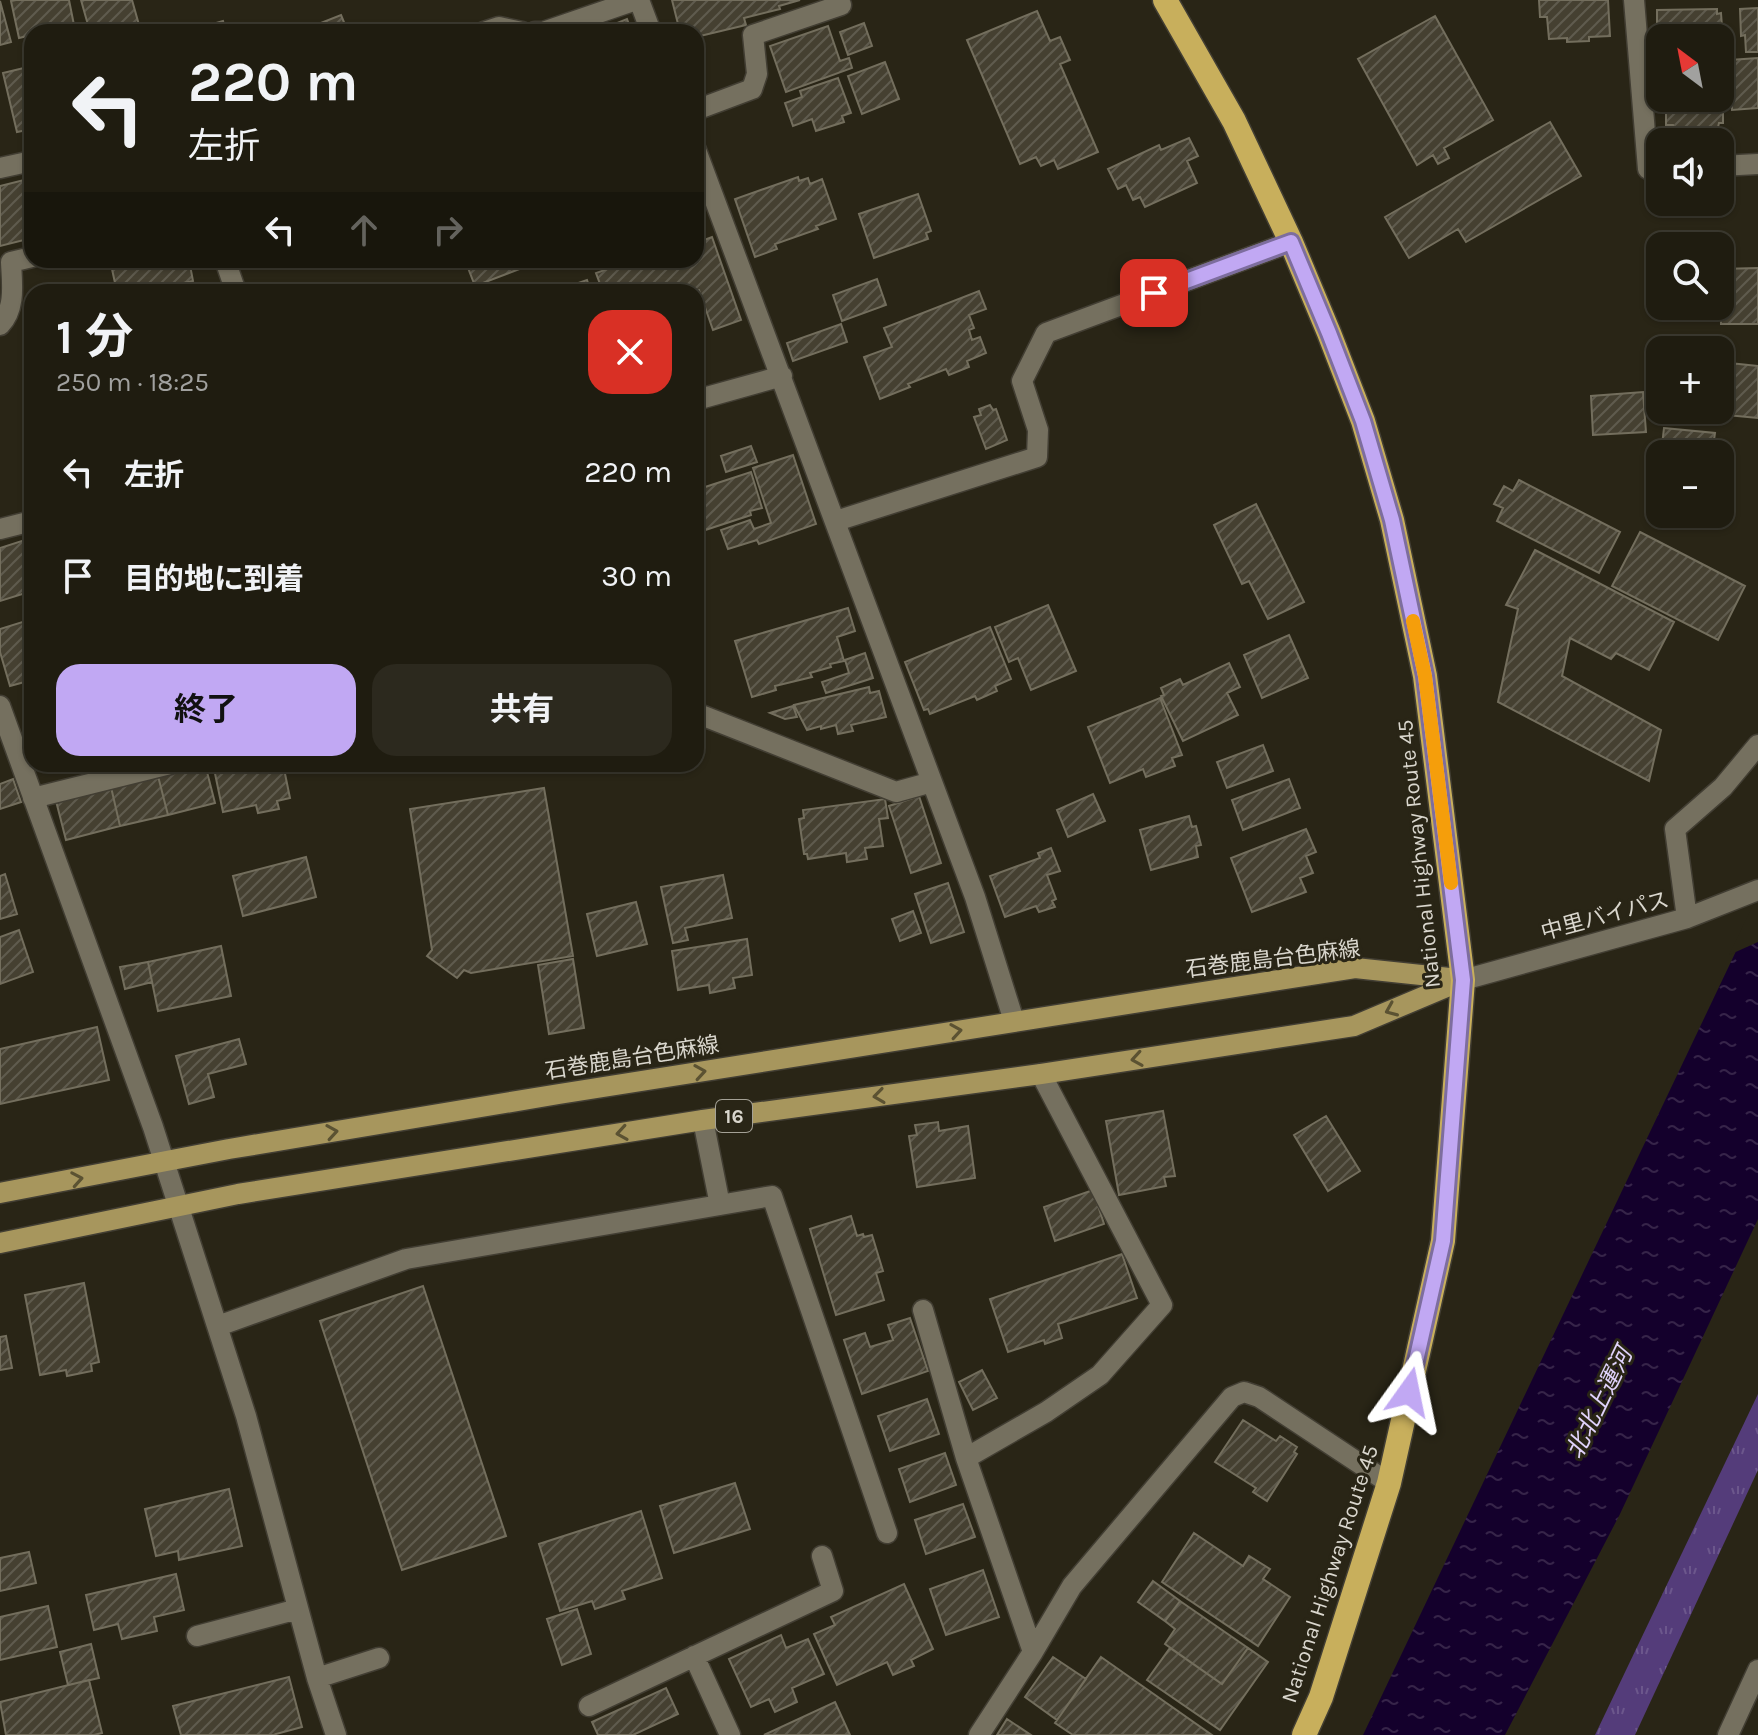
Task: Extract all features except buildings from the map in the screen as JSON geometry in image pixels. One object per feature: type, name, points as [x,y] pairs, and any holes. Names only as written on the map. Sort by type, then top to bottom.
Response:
[{"type":"highway","name":"National Highway Route 45","points":[[1165,0],[1234,121],[1291,242],[1363,421],[1392,520],[1425,676],[1463,980],[1443,1241],[1389,1483],[1321,1697],[1304,1735]]},
{"type":"main road","name":"石巻鹿島台色麻線","points":[[0,1193],[292,1138],[1355,968],[1463,980]]},
{"type":"main road","name":"16","points":[[0,1243],[238,1194],[703,1120],[1041,1074],[1354,1026],[1463,980]]},
{"type":"street","points":[[566,24],[637,0],[648,24]]},
{"type":"street","points":[[1634,0],[1646,145]]},
{"type":"street","points":[[704,107],[752,89],[757,74],[753,35],[841,5]]},
{"type":"street","points":[[0,168],[24,163]]},
{"type":"street","points":[[1734,165],[1758,164]]},
{"type":"street","points":[[704,171],[975,897],[1014,1021]]},
{"type":"street","points":[[836,521],[1037,457],[1038,430],[1022,381],[1046,333],[1291,242]]},
{"type":"street","points":[[0,325],[8,317],[13,295],[11,262],[24,259]]},
{"type":"street","points":[[704,398],[782,376]]},
{"type":"street","points":[[0,529],[24,523]]},
{"type":"street","points":[[0,706],[179,1206],[246,1416],[317,1678],[336,1735]]},
{"type":"street","points":[[704,716],[896,792],[932,782]]},
{"type":"street","points":[[1692,916],[1675,829],[1723,787],[1758,745]]},
{"type":"street","points":[[33,798],[138,772]]},
{"type":"street","name":"中里バイパス","points":[[1463,980],[1692,916],[1758,890]]},
{"type":"street","points":[[966,1458],[1046,1412],[1100,1375],[1162,1305],[1041,1074]]},
{"type":"street","points":[[703,1120],[720,1205]]},
{"type":"street","points":[[218,1326],[406,1259],[772,1196],[887,1533]]},
{"type":"street","points":[[923,1310],[966,1458],[1033,1652]]},
{"type":"street","points":[[979,1735],[1072,1586],[1232,1397],[1244,1392],[1259,1397],[1389,1483]]},
{"type":"street","points":[[589,1706],[833,1591],[822,1556]]},
{"type":"street","points":[[197,1636],[298,1609]]},
{"type":"street","points":[[694,1656],[730,1735]]},
{"type":"street","points":[[317,1678],[379,1658]]},
{"type":"street","points":[[1728,1735],[1758,1670]]},
{"type":"green space","points":[[1758,1394],[1758,1470],[1635,1735],[1595,1735]]},
{"type":"water","name":"北北上運河","points":[[1758,905],[1758,1219],[1620,1514],[1505,1735],[1363,1735]]},
{"type":"pier","points":[[1758,901],[1758,942],[1729,955],[1754,903]]},
{"type":"slow traffic","points":[[1413,621],[1425,676],[1451,883]]},
{"type":"route","points":[[1154,293],[1291,242],[1363,421],[1392,520],[1425,676],[1463,980],[1443,1241],[1409,1392]]}]
